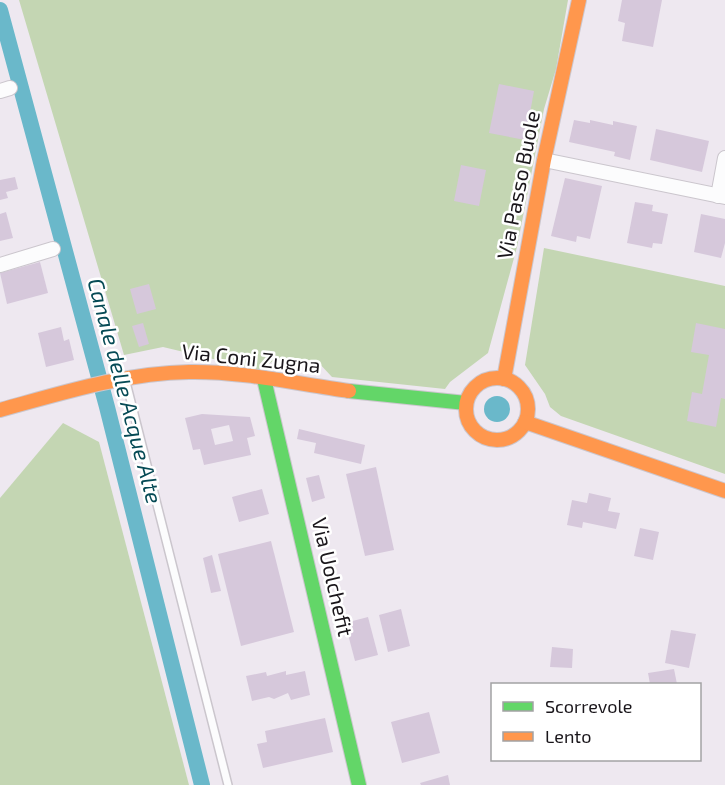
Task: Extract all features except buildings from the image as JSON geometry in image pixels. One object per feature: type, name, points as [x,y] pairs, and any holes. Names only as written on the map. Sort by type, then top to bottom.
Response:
[{"type":"street","name":"Via Passo Buole","points":[[504,379],[544,160],[579,0]]},
{"type":"street","points":[[544,160],[721,197],[725,158]]},
{"type":"street","points":[[0,265],[53,249]]},
{"type":"street","name":"Via Coni Zugna","points":[[0,410],[125,379],[159,373],[192,372],[264,379],[417,400],[466,403]]},
{"type":"street","name":"Via Uolchefit","points":[[264,379],[359,785]]},
{"type":"street","points":[[504,379],[514,383],[522,391],[528,411],[520,430],[502,440],[492,440],[483,437],[469,423],[466,403],[476,386],[484,380],[504,379]]},
{"type":"street","points":[[525,422],[725,491]]},
{"type":"lane","points":[[125,379],[228,785]]},
{"type":"green space","points":[[19,0],[568,0],[556,69],[544,109],[517,247],[488,353],[450,382],[445,389],[332,377],[317,361],[278,358],[259,370],[163,347],[124,355]]},
{"type":"green space","points":[[544,248],[725,286],[725,474],[561,416],[550,407],[545,394],[525,365]]},
{"type":"green space","points":[[63,423],[99,442],[189,785],[0,785],[0,498]]},
{"type":"water","points":[[497,396],[506,400],[510,409],[506,418],[497,422],[488,418],[484,409],[488,400]]},
{"type":"waterway","name":"Canale delle Acque Alte","points":[[0,10],[107,407],[202,785]]},
{"type":"traffic: fast","points":[[264,379],[359,785]]},
{"type":"traffic: fast","points":[[349,391],[466,403]]},
{"type":"traffic: slow","points":[[504,379],[544,160],[579,0]]},
{"type":"traffic: slow","points":[[0,410],[94,385],[165,373],[209,372],[270,378],[349,391]]},
{"type":"traffic: slow","points":[[497,378],[514,383],[519,387],[523,392],[528,409],[523,426],[519,431],[514,435],[497,440],[480,435],[475,431],[471,426],[466,409],[471,392],[475,387],[480,383],[497,378]]},
{"type":"traffic: slow","points":[[525,422],[725,491]]}]
